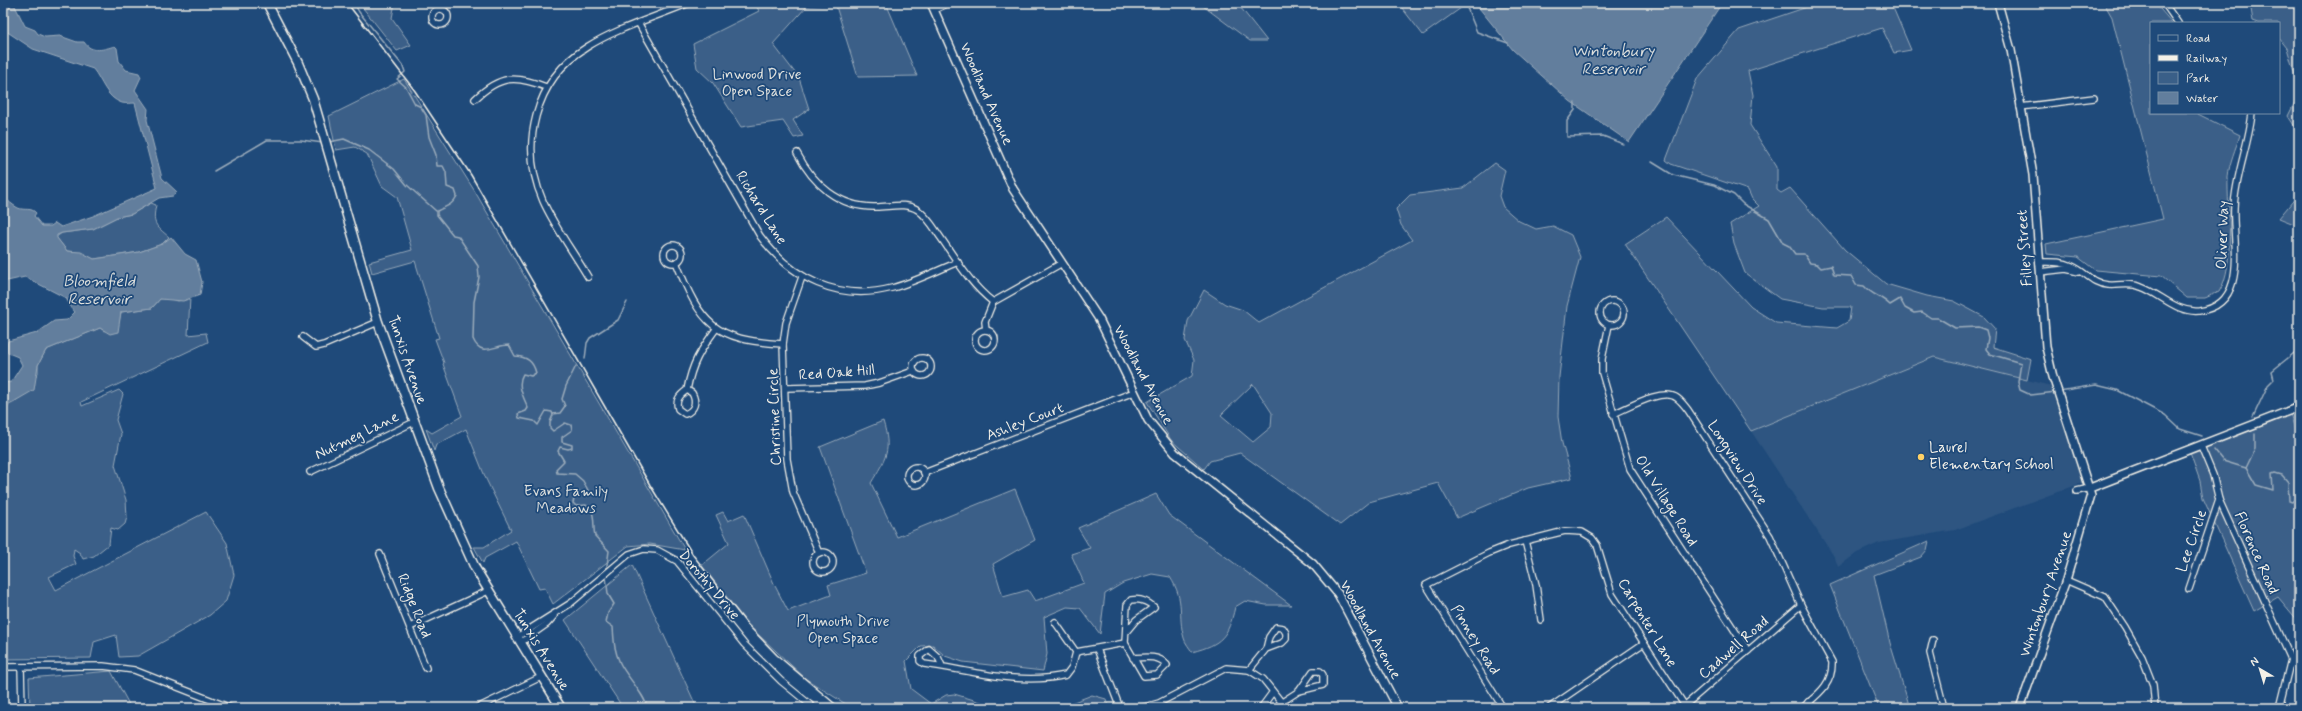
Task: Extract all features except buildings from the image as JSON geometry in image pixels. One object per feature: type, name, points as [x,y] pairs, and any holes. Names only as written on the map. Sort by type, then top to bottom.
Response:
[{"type":"main road","name":"Tunxis Avenue","points":[[267,3],[305,78],[327,143],[378,322],[414,422],[453,523],[488,591],[561,708]]},
{"type":"street","points":[[588,277],[544,202],[533,169],[532,131],[535,116],[546,87],[562,66],[587,47],[689,3]]},
{"type":"street","points":[[933,7],[949,3]]},
{"type":"street","name":"Filley Street","points":[[1998,3],[2011,50],[2033,175],[2046,347],[2058,391],[2090,488]]},
{"type":"street","points":[[2164,3],[2177,22]]},
{"type":"street","name":"Woodland Avenue","points":[[933,7],[1013,188],[1099,319],[1148,420],[1175,453],[1313,564],[1326,578],[1342,602],[1398,708]]},
{"type":"street","name":"Richard Lane","points":[[639,24],[760,236],[771,251],[802,277],[833,289],[863,292],[892,288],[958,262]]},
{"type":"street","points":[[475,99],[485,89],[497,82],[516,78],[525,78],[546,87]]},
{"type":"street","points":[[2020,107],[2094,98]]},
{"type":"street","name":"Oliver Way","points":[[2039,262],[2064,263],[2073,266],[2091,280],[2108,285],[2133,284],[2143,287],[2180,308],[2198,311],[2211,307],[2219,302],[2229,291],[2235,277],[2236,247],[2234,208],[2252,114]]},
{"type":"street","points":[[797,153],[814,180],[830,194],[842,200],[864,206],[901,205],[916,209],[929,220],[981,293],[993,302]]},
{"type":"street","points":[[676,262],[696,306],[716,329],[754,342],[783,344]]},
{"type":"street","points":[[986,330],[985,322],[993,302],[1062,263]]},
{"type":"street","name":"Oliver Way","points":[[2040,272],[2066,269],[2081,273]]},
{"type":"street","name":"Christine Circle","points":[[802,277],[788,317],[783,344],[789,478],[793,492],[819,553]]},
{"type":"street","points":[[1614,301],[1623,308],[1624,315],[1620,322],[1609,325],[1602,321],[1599,312],[1603,304],[1614,301]]},
{"type":"street","points":[[303,337],[316,347],[324,346],[378,322]]},
{"type":"street","name":"Old Village Road","points":[[1609,325],[1602,360],[1602,373],[1624,453],[1636,480],[1748,651]]},
{"type":"street","points":[[687,390],[691,369],[698,354],[716,329]]},
{"type":"street","name":"Red Oak Hill","points":[[786,388],[864,386],[879,383],[913,371]]},
{"type":"street","name":"Ashley Court","points":[[924,473],[1134,392]]},
{"type":"street","name":"Longview Drive","points":[[1613,414],[1659,395],[1669,395],[1677,398],[1688,410],[1770,536],[1801,605],[1832,662],[1833,671],[1826,686],[1802,708]]},
{"type":"street","points":[[2076,491],[2090,488],[2297,408],[2299,416]]},
{"type":"street","name":"Nutmeg Lane","points":[[310,472],[414,422]]},
{"type":"street","name":"Florence Road","points":[[2201,446],[2213,474],[2219,500],[2291,659],[2299,666]]},
{"type":"street","name":"Wintonbury Avenue","points":[[2020,708],[2066,580],[2091,500],[2090,488]]},
{"type":"street","name":"Lee Circle","points":[[2189,589],[2219,500]]},
{"type":"street","name":"Carpenter Lane","points":[[1426,585],[1488,553],[1525,541],[1575,531],[1592,538],[1601,554],[1612,594],[1684,707]]},
{"type":"street","points":[[1525,541],[1536,585],[1541,620]]},
{"type":"street","name":"Dorothy Drive","points":[[518,640],[555,615],[602,578],[629,554],[644,549],[657,550],[672,557],[744,644],[781,681],[814,708]]},
{"type":"street","name":"Ridge Road","points":[[380,554],[426,668]]},
{"type":"street","points":[[2066,580],[2105,597],[2125,627],[2142,657],[2153,685],[2155,708]]},
{"type":"street","name":"Pinney Road","points":[[1426,585],[1502,708]]},
{"type":"street","points":[[410,628],[488,591]]},
{"type":"street","points":[[1126,632],[1136,620],[1154,607],[1149,602],[1137,599],[1131,600],[1127,605],[1125,643],[1133,658],[1144,676],[1148,677],[1157,675],[1167,665],[1164,661],[1155,658],[1133,658]]},
{"type":"street","name":"Cadwell Road","points":[[1684,707],[1801,605]]},
{"type":"street","points":[[1055,622],[1076,652]]},
{"type":"street","points":[[1933,640],[1930,653],[1944,708]]},
{"type":"street","points":[[1076,652],[1125,643]]},
{"type":"street","points":[[1549,708],[1644,643]]},
{"type":"street","points":[[1097,649],[1120,708]]},
{"type":"street","points":[[1249,670],[1266,650]]},
{"type":"street","points":[[942,666],[992,676],[1057,677],[1066,675],[1072,666],[1076,652]]},
{"type":"street","points":[[2279,708],[2291,659]]},
{"type":"street","points":[[3,667],[103,666],[134,670],[231,708]]},
{"type":"street","points":[[21,667],[22,708]]},
{"type":"street","points":[[1141,708],[1159,703],[1226,668],[1249,670],[1263,679],[1286,708]]},
{"type":"street","points":[[1282,702],[1299,691],[1323,685],[1323,675],[1320,670],[1312,671],[1299,691]]},
{"type":"street","points":[[477,708],[542,677]]},
{"type":"street","points":[[1261,708],[1272,692]]},
{"type":"street","points":[[1808,702],[1814,708]]},
{"type":"shaded area","name":"Laurel Elementary School","points":[[1934,357],[2051,386],[2082,483],[1955,530],[1879,543],[1857,553],[1838,567],[1835,558],[1751,431]]},
{"type":"green space","points":[[359,3],[395,3],[392,18],[411,45],[397,51]]},
{"type":"green space","name":"Linwood Drive Open Space","points":[[755,3],[770,3],[774,8],[787,3],[835,3],[807,6],[773,44],[799,78],[809,109],[793,120],[803,136],[794,138],[783,121],[741,127],[713,83],[697,68],[693,44],[759,11]]},
{"type":"green space","points":[[835,3],[886,3],[917,76],[858,77]]},
{"type":"green space","points":[[1199,3],[1237,3],[1267,41],[1250,41]]},
{"type":"green space","points":[[1398,3],[1468,3],[1423,35]]},
{"type":"green space","points":[[1819,3],[1891,3],[1911,50],[1894,53],[1882,28],[1748,71],[1753,95],[1750,125],[1777,167],[1777,190],[1781,193],[1790,188],[1845,250],[1886,284],[1927,296],[1954,301],[1984,317],[1995,329],[1993,347],[2031,359],[2027,380],[1934,357],[1751,431],[1625,244],[1666,217],[1751,307],[1776,323],[1837,328],[1849,321],[1851,307],[1823,307],[1780,299],[1745,273],[1734,244],[1730,224],[1759,206],[1752,199],[1748,190],[1671,164],[1666,160],[1697,79],[1739,30]]},
{"type":"green space","points":[[2104,3],[2155,3],[2171,22],[2150,22],[2150,114],[2198,114],[2240,135],[2231,161],[2228,177],[2230,236],[2227,267],[2219,292],[2205,298],[2187,298],[2161,276],[2095,270],[2078,257],[2047,254],[2046,244],[2163,219],[2112,17]]},
{"type":"green space","points":[[2250,3],[2299,3],[2299,89],[2287,48],[2280,39],[2280,22],[2253,21]]},
{"type":"green space","name":"Evans Family Meadows","points":[[404,79],[474,190],[685,550],[650,544],[628,546],[553,604],[545,588],[539,589],[516,541],[485,558],[483,563],[474,547],[484,547],[511,530],[486,479],[466,429],[436,445],[434,451],[426,429],[432,433],[462,416],[435,339],[439,338],[415,261],[372,273],[369,262],[412,250],[397,197],[382,186],[367,154],[355,147],[336,150],[329,116]]},
{"type":"green space","points":[[2299,94],[2299,133],[2288,116]]},
{"type":"green space","points":[[1495,163],[1505,170],[1499,196],[1503,207],[1519,221],[1536,229],[1553,226],[1571,235],[1580,257],[1567,306],[1559,377],[1558,417],[1562,443],[1572,478],[1528,488],[1457,518],[1438,483],[1369,502],[1340,525],[1240,453],[1210,461],[1204,469],[1171,440],[1147,402],[1192,376],[1194,360],[1185,340],[1188,321],[1204,290],[1225,304],[1243,310],[1259,323],[1412,240],[1401,225],[1396,209],[1410,195],[1463,188]],"holes":[[[1253,384],[1272,413],[1271,427],[1253,442],[1221,415]]]},
{"type":"green space","points":[[2299,187],[2299,226],[2279,218],[2297,196]]},
{"type":"green space","points":[[151,203],[156,205],[154,216],[156,224],[160,230],[169,237],[162,244],[139,252],[94,259],[81,253],[67,251],[56,237],[62,233],[93,229],[117,217],[132,214]]},
{"type":"green space","points":[[166,298],[178,301],[190,298],[188,335],[206,333],[208,342],[81,402],[82,406],[119,390],[123,394],[116,420],[121,434],[115,465],[126,500],[127,517],[125,524],[118,530],[111,528],[109,544],[94,556],[83,559],[80,553],[74,549],[73,556],[76,564],[49,577],[56,590],[206,512],[227,543],[234,575],[226,601],[210,615],[138,656],[119,657],[116,635],[94,642],[91,658],[3,659],[3,408],[15,402],[38,373],[38,365],[46,350],[100,328],[104,331],[119,322],[121,312],[152,308],[160,299]]},
{"type":"green space","points":[[2289,410],[2299,443],[2299,622],[2278,597],[2254,611],[2203,498],[2200,481],[2188,447]]},
{"type":"green space","name":"Plymouth Drive Open Space","points":[[883,421],[887,440],[886,454],[871,483],[897,537],[1015,489],[1035,540],[993,564],[1003,597],[1028,590],[1035,601],[1084,583],[1071,554],[1090,548],[1078,528],[1156,494],[1169,515],[1291,605],[1266,605],[1245,601],[1235,607],[1230,626],[1222,638],[1210,646],[1192,652],[1185,642],[1181,622],[1180,601],[1175,586],[1170,577],[1152,574],[1123,583],[1105,594],[1100,634],[1080,608],[1067,607],[1044,617],[1047,654],[1043,671],[963,662],[945,656],[933,645],[921,646],[906,661],[911,689],[931,704],[946,695],[954,694],[1001,708],[852,708],[806,679],[747,624],[701,566],[729,543],[716,515],[723,512],[728,521],[744,514],[775,586],[788,611],[831,595],[828,585],[866,573],[820,447]]},
{"type":"green space","points":[[1929,541],[1927,550],[1921,557],[1874,575],[1890,643],[1910,708],[1879,708],[1830,585]]},
{"type":"green space","points":[[632,565],[697,708],[623,708],[565,620]]},
{"type":"green space","points":[[111,671],[131,708],[30,708],[29,678]]},
{"type":"green space","points":[[1092,695],[1106,699],[1110,708],[1058,708]]},
{"type":"water","name":"Wintonbury Reservoir","points":[[1475,3],[1722,3],[1629,142],[1570,101],[1513,50]]},
{"type":"water","name":"Bloomfield Reservoir","points":[[12,4],[14,4],[25,26],[35,30],[38,34],[45,37],[60,36],[77,42],[84,42],[87,46],[98,50],[115,46],[117,48],[119,61],[126,70],[139,73],[141,77],[135,90],[148,109],[147,120],[162,178],[177,192],[173,196],[159,198],[132,214],[117,217],[93,229],[62,233],[57,235],[57,238],[67,251],[81,252],[94,259],[139,252],[162,244],[171,237],[185,254],[196,260],[202,282],[200,295],[183,301],[160,299],[152,308],[121,312],[118,332],[110,334],[100,328],[46,350],[38,365],[34,390],[3,408],[3,383],[11,382],[22,365],[18,357],[6,352],[8,341],[37,333],[54,321],[67,320],[75,312],[66,298],[25,277],[3,282],[3,268],[6,265],[3,261],[3,197],[18,208],[34,211],[36,213],[34,216],[42,226],[51,226],[55,223],[61,227],[93,216],[157,188],[135,103],[122,103],[112,97],[93,69],[33,49],[3,29],[3,14]]},
{"type":"waterway","points":[[354,3],[359,12],[403,66],[405,72],[397,79],[406,87],[415,104],[421,107],[426,115],[429,137],[436,155],[437,166],[443,166],[446,172],[447,187],[455,190],[457,196],[453,202],[437,211],[437,215],[453,235],[458,236],[478,266],[479,277],[474,302],[473,339],[476,345],[484,349],[509,345],[515,356],[523,357],[529,360],[533,365],[536,373],[531,376],[523,374],[521,378],[520,387],[528,408],[526,411],[518,414],[519,418],[534,421],[538,425],[546,411],[552,412],[553,415],[550,422],[550,428],[553,431],[565,423],[571,425],[572,430],[562,437],[562,442],[572,445],[572,448],[568,449],[560,447],[558,451],[564,461],[556,469],[557,473],[575,474],[583,481],[589,492],[586,494],[579,492],[575,494],[573,503],[576,506],[586,505],[592,511],[595,536],[609,551],[606,572]]},
{"type":"waterway","points":[[1465,3],[1477,32],[1508,43]]},
{"type":"waterway","points":[[1575,103],[1575,110],[1567,121],[1567,137],[1603,136],[1623,144]]},
{"type":"waterway","points":[[329,142],[344,139],[369,150],[394,169],[407,185],[436,211]]},
{"type":"waterway","points":[[214,171],[267,140],[301,140],[323,143]]},
{"type":"waterway","points":[[1652,162],[1673,175],[1714,185],[1734,195],[1743,204],[1769,219],[1783,243],[1789,246],[1795,254],[1804,254],[1810,263],[1817,264],[1821,268],[1831,266],[1834,275],[1851,276],[1856,285],[1864,286],[1870,292],[1890,305],[1900,299],[1905,308],[1914,313],[1922,312],[1931,318],[1938,318],[1955,328],[1978,327],[1986,330],[1988,338],[1986,349],[1990,354],[2021,363],[2018,382],[2020,390],[2031,395],[2056,392]]},
{"type":"waterway","points":[[585,359],[587,343],[590,338],[618,320],[627,302]]},
{"type":"waterway","points":[[2253,417],[2268,385],[2274,379],[2272,371],[2299,349]]},
{"type":"waterway","points":[[553,414],[560,413],[565,406],[562,399],[566,386],[576,366]]},
{"type":"waterway","points":[[2059,391],[2096,385],[2117,390],[2165,415],[2180,429],[2202,436]]},
{"type":"waterway","points":[[2246,468],[2255,449],[2255,434]]},
{"type":"waterway","points":[[2214,450],[2223,461],[2246,468],[2256,485],[2273,490],[2272,474],[2275,473],[2282,475],[2288,482],[2289,501],[2292,502],[2299,497]]},
{"type":"waterway","points":[[606,576],[608,594],[614,604],[608,613],[606,622],[613,627],[615,650],[620,663],[640,692],[647,708]]},
{"type":"railway","points":[[347,3],[415,91],[471,175],[650,485],[693,555],[747,624],[777,655],[840,708]]},
{"type":"place","name":"Laurel Elementary School","points":[[1921,457]]}]
